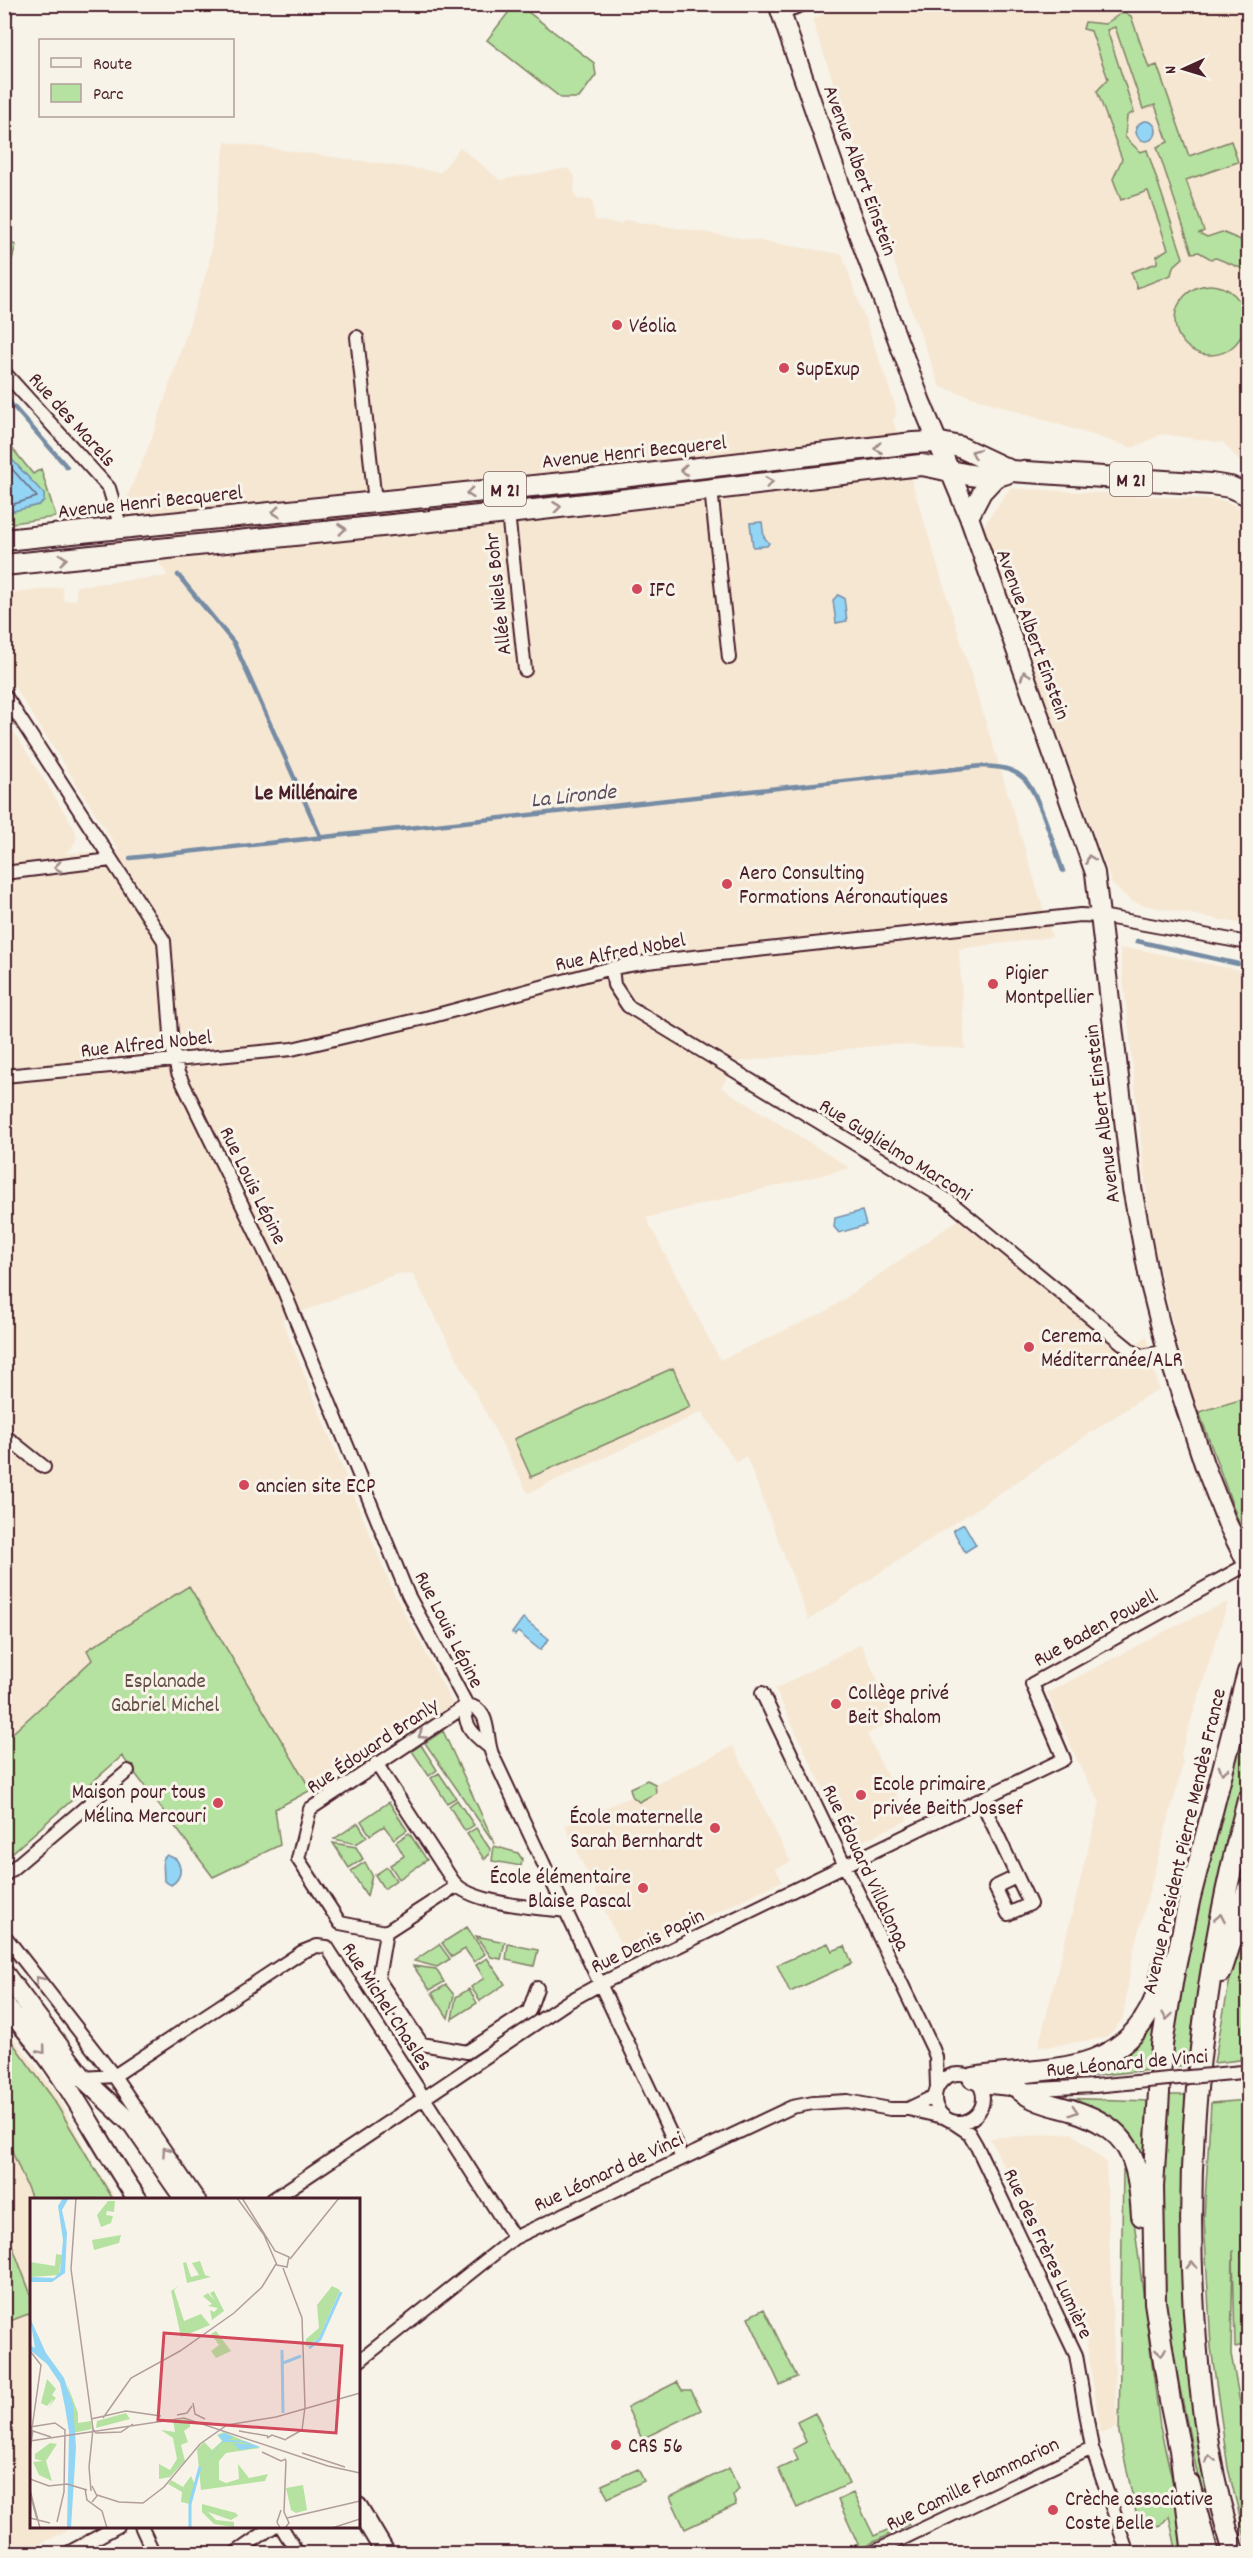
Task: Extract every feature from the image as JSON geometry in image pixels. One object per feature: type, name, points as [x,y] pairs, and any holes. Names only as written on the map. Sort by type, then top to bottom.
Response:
[{"type":"main road","name":"Avenue Albert Einstein","points":[[780,9],[844,196],[936,442],[969,518],[1095,873],[1132,1188],[1150,1284],[1167,1351],[1204,1464],[1228,1525],[1248,1565]]},
{"type":"main road","name":"Avenue Henri Becquerel","points":[[4,540],[936,442],[960,447],[1004,474]]},
{"type":"main road","name":"Avenue Henri Becquerel","points":[[4,565],[508,513],[921,465],[950,471],[1211,484],[1248,495]]},
{"type":"main road","points":[[969,518],[982,492],[1004,474]]},
{"type":"main road","name":"Avenue Président Pierre Mendès France","points":[[1209,2553],[1180,2450],[1165,2372],[1155,2302],[1153,2187],[1162,2045],[1173,1977],[1190,1897],[1248,1672]]},
{"type":"main road","points":[[1233,2553],[1207,2448],[1193,2302],[1190,2186],[1192,2120],[1203,2017],[1222,1905],[1248,1800]]},
{"type":"main road","points":[[1203,2017],[1215,2005],[1221,1971],[1248,1889]]},
{"type":"main road","points":[[973,2080],[1036,2072],[1089,2061],[1114,2051],[1133,2037],[1152,2006],[1178,1907],[1190,1897]]},
{"type":"main road","points":[[4,1973],[83,2078],[133,2125],[184,2198]]},
{"type":"main road","points":[[4,2004],[50,2060],[81,2107],[108,2156],[137,2198]]},
{"type":"main road","points":[[1014,2090],[1031,2098],[1089,2116],[1106,2126],[1127,2146],[1138,2172],[1145,2254],[1155,2302]]},
{"type":"main road","points":[[1180,2450],[1193,2553]]},
{"type":"main road","points":[[360,2510],[386,2553]]},
{"type":"street","points":[[4,19],[6,4]]},
{"type":"street","points":[[780,9],[804,4]]},
{"type":"street","points":[[357,337],[375,502]]},
{"type":"street","name":"Rue des Marels","points":[[4,372],[109,488],[121,528]]},
{"type":"street","points":[[711,489],[729,658]]},
{"type":"street","name":"Allée Niels Bohr","points":[[508,513],[525,670]]},
{"type":"street","name":"Rue Louis Lépine","points":[[4,694],[164,941],[175,1060],[186,1089],[284,1291],[408,1595],[467,1705],[464,1713],[472,1733],[489,1747]]},
{"type":"street","points":[[4,873],[111,860]]},
{"type":"street","name":"Rue Alfred Nobel","points":[[4,1076],[292,1049],[429,1017],[612,968],[688,956],[1033,919],[1080,915],[1101,916],[1248,943]]},
{"type":"street","name":"Rue Guglielmo Marconi","points":[[612,968],[614,985],[619,996],[628,1006],[949,1201],[1133,1352],[1142,1356],[1167,1351]]},
{"type":"street","points":[[4,1435],[44,1467]]},
{"type":"street","name":"Rue Baden Powell","points":[[1064,1759],[1032,1684],[1248,1565]]},
{"type":"street","name":"Rue Édouard Villalonga","points":[[762,1693],[936,2057],[936,2092]]},
{"type":"street","name":"Rue Louis Lépine","points":[[467,1705],[473,1706],[483,1715],[489,1729],[489,1747],[682,2157]]},
{"type":"street","name":"Rue Édouard Branly","points":[[386,1932],[340,1923],[298,1859],[312,1805],[467,1705]]},
{"type":"street","name":"Rue Denis Papin","points":[[274,2198],[566,2003],[602,1983],[1064,1759]]},
{"type":"street","points":[[376,1763],[457,1886],[466,1894],[536,1908],[566,1911]]},
{"type":"street","points":[[4,1876],[128,1771]]},
{"type":"street","points":[[981,1800],[1030,1904],[1008,1914],[995,1887],[1016,1877]]},
{"type":"street","points":[[457,1886],[386,1932],[378,1979],[422,2043],[467,2052],[529,2012],[537,1988]]},
{"type":"street","points":[[4,1935],[114,2076],[198,2198]]},
{"type":"street","name":"Rue Michel Chasles","points":[[114,2076],[302,1952],[322,1945],[327,1947],[514,2238]]},
{"type":"street","points":[[936,2057],[973,2080],[983,2105],[974,2118],[949,2120],[935,2104],[936,2092],[949,2076],[973,2080]]},
{"type":"street","name":"Rue Léonard de Vinci","points":[[973,2080],[1014,2090],[1094,2086],[1245,2072]]},
{"type":"street","points":[[83,2078],[114,2076]]},
{"type":"street","points":[[106,2100],[114,2076]]},
{"type":"street","name":"Rue Léonard de Vinci","points":[[983,2105],[1014,2090]]},
{"type":"street","name":"Rue Léonard de Vinci","points":[[908,2109],[936,2092]]},
{"type":"street","name":"Rue Léonard de Vinci","points":[[360,2360],[514,2238],[792,2107],[847,2101],[890,2109],[908,2109],[949,2120]]},
{"type":"street","name":"Rue des Frères Lumière","points":[[974,2118],[976,2145]]},
{"type":"street","name":"Rue des Frères Lumière","points":[[949,2120],[969,2133],[976,2145],[1076,2355],[1092,2448],[1128,2553]]},
{"type":"street","name":"Rue Camille Flammarion","points":[[870,2553],[1092,2448]]},
{"type":"street","points":[[66,2553],[114,2528]]},
{"type":"street","points":[[142,2528],[154,2553]]},
{"type":"street","points":[[234,2553],[271,2528]]},
{"type":"street","points":[[282,2528],[298,2553]]},
{"type":"shaded area","points":[[849,4],[1248,5],[1248,471],[1224,443],[1162,434],[1133,448],[940,387],[894,262],[812,19]]},
{"type":"shaded area","points":[[225,142],[441,172],[460,147],[500,180],[568,168],[575,177],[574,194],[577,199],[592,200],[595,220],[620,224],[626,220],[842,254],[895,405],[896,415],[893,421],[1052,937],[959,949],[965,1049],[891,1044],[737,1062],[721,1087],[850,1168],[646,1218],[720,1360],[825,1312],[971,1211],[1136,1344],[1147,1336],[1159,1390],[1146,1396],[809,1620],[746,1456],[736,1462],[702,1412],[528,1493],[412,1273],[396,1274],[282,1320],[393,1591],[454,1706],[311,1790],[189,1586],[88,1650],[93,1659],[5,1740],[4,716],[75,829],[77,838],[71,849],[64,853],[119,851],[5,672],[5,594],[62,587],[64,601],[76,600],[76,586],[168,576],[122,509],[152,438],[209,264]]},
{"type":"shaded area","points":[[1010,488],[1221,500],[1248,510],[1248,925],[1143,905],[1131,901],[1112,884],[983,527]]},
{"type":"shaded area","points":[[1120,949],[1136,949],[1248,972],[1248,1374],[1240,1400],[1199,1412],[1185,1374],[1151,1234]]},
{"type":"shaded area","points":[[1228,1602],[1181,1753],[1183,1764],[1134,1948],[1123,2018],[1104,2038],[1038,2048],[1100,1802],[1082,1771],[1047,1693],[1181,1623]]},
{"type":"shaded area","name":"Collège privé Beit Shalom","points":[[861,1644],[896,1719],[867,1734],[908,1820],[863,1841],[846,1836],[775,1689]]},
{"type":"shaded area","points":[[733,1746],[791,1862],[776,1869],[782,1881],[626,1956],[565,1826],[632,1796],[639,1802],[656,1793],[655,1784]]},
{"type":"shaded area","points":[[4,2025],[57,2094],[94,2166],[115,2198],[30,2198],[30,2528],[71,2528],[21,2554],[4,2553]]},
{"type":"shaded area","points":[[1072,2133],[1106,2162],[1117,2428],[1101,2434],[1086,2339],[990,2138]]},
{"type":"green space","points":[[515,4],[594,63],[596,75],[579,98],[561,98],[487,40]]},
{"type":"green space","points":[[1123,12],[1131,16],[1149,68],[1157,65],[1189,156],[1231,141],[1238,162],[1186,180],[1204,231],[1199,233],[1207,237],[1222,232],[1248,243],[1248,271],[1216,258],[1211,259],[1199,252],[1192,253],[1157,147],[1168,142],[1155,105],[1143,109],[1115,27],[1107,30],[1134,112],[1127,116],[1125,137],[1140,152],[1147,150],[1183,258],[1173,267],[1171,275],[1137,288],[1131,272],[1157,263],[1157,256],[1168,249],[1148,191],[1121,200],[1113,179],[1122,159],[1097,91],[1108,79],[1091,31],[1083,29],[1085,22],[1105,24]]},
{"type":"green space","points":[[4,241],[16,245],[5,284]]},
{"type":"green space","points":[[1210,285],[1229,291],[1239,301],[1245,320],[1239,339],[1229,349],[1210,355],[1191,349],[1181,339],[1175,320],[1181,301],[1191,291]]},
{"type":"green space","points":[[4,438],[33,474],[41,469],[56,517],[5,524]]},
{"type":"green space","points":[[673,1368],[690,1407],[531,1477],[514,1439]]},
{"type":"green space","points":[[1248,1374],[1248,1548],[1199,1412],[1240,1400]]},
{"type":"green space","name":"Esplanade Gabriel Michel","points":[[189,1586],[311,1790],[275,1809],[280,1845],[213,1877],[122,1756],[5,1859],[5,1740],[92,1660],[87,1650]]},
{"type":"green space","points":[[1248,1710],[1248,1769],[1213,1903],[1195,2006],[1188,2065],[1168,2067],[1193,1932]]},
{"type":"green space","points":[[443,1731],[495,1844],[425,1743]]},
{"type":"green space","points":[[421,1745],[437,1770],[429,1776],[412,1751]]},
{"type":"green space","points":[[439,1773],[456,1798],[447,1803],[431,1778]]},
{"type":"green space","points":[[647,1780],[655,1784],[656,1793],[639,1802],[632,1796],[630,1788]]},
{"type":"green space","points":[[457,1800],[474,1825],[465,1831],[449,1806]]},
{"type":"green space","points":[[389,1802],[407,1830],[394,1839],[384,1826],[370,1835],[361,1821]]},
{"type":"green space","points":[[358,1823],[367,1837],[356,1844],[334,1839]]},
{"type":"green space","points":[[476,1828],[490,1849],[489,1855],[484,1859],[467,1834]]},
{"type":"green space","points":[[409,1833],[427,1860],[399,1879],[390,1865],[404,1856],[396,1842]]},
{"type":"green space","points":[[333,1843],[356,1847],[363,1859],[349,1868]]},
{"type":"green space","points":[[494,1846],[518,1853],[522,1859],[521,1866],[492,1861]]},
{"type":"green space","points":[[365,1862],[372,1875],[367,1896],[351,1871]]},
{"type":"green space","points":[[387,1867],[396,1880],[384,1889],[375,1875]]},
{"type":"green space","points":[[1248,1914],[1248,2001],[1240,2060],[1214,2063],[1234,1958]]},
{"type":"green space","points":[[467,1927],[485,1954],[474,1962],[465,1949],[452,1957],[442,1943]]},
{"type":"green space","points":[[476,1936],[505,1942],[501,1959],[491,1957]]},
{"type":"green space","points":[[828,1943],[832,1951],[845,1946],[852,1963],[790,1992],[777,1965]]},
{"type":"green space","points":[[439,1944],[450,1959],[437,1967],[414,1961]]},
{"type":"green space","points":[[508,1944],[538,1950],[534,1966],[506,1960]]},
{"type":"green space","points":[[487,1958],[505,1984],[480,2001],[471,1987],[484,1978],[476,1965]]},
{"type":"green space","points":[[413,1966],[436,1969],[444,1982],[430,1990]]},
{"type":"green space","points":[[446,1985],[454,1995],[448,2018],[432,1993]]},
{"type":"green space","points":[[469,1989],[477,2003],[452,2019],[456,1997]]},
{"type":"green space","points":[[1157,2014],[1150,2070],[1036,2082],[1123,2057],[1143,2040]]},
{"type":"green space","points":[[4,2031],[52,2097],[112,2198],[32,2198],[5,2134]]},
{"type":"green space","points":[[1167,2095],[1185,2095],[1184,2293],[1191,2392],[1206,2491],[1201,2492],[1169,2334],[1161,2250]]},
{"type":"green space","points":[[1058,2098],[1149,2101],[1144,2153],[1138,2153]]},
{"type":"green space","points":[[1248,2100],[1248,2344],[1235,2347],[1233,2250],[1231,2354],[1248,2446],[1248,2550],[1228,2468],[1211,2347],[1204,2218],[1211,2103]]},
{"type":"green space","points":[[1123,2169],[1129,2181],[1160,2427],[1179,2509],[1184,2553],[1177,2553],[1169,2516],[1160,2526],[1138,2522],[1119,2433]]},
{"type":"green space","points":[[4,2224],[30,2292],[30,2313],[5,2323]]},
{"type":"green space","points":[[764,2309],[797,2377],[780,2385],[748,2317]]},
{"type":"green space","points":[[677,2382],[682,2390],[691,2390],[701,2410],[642,2439],[627,2407]]},
{"type":"green space","points":[[815,2413],[849,2484],[797,2508],[778,2469],[798,2460],[793,2449],[806,2442],[797,2422]]},
{"type":"green space","points":[[729,2468],[739,2489],[733,2496],[736,2505],[685,2529],[670,2497]]},
{"type":"green space","points":[[638,2469],[644,2481],[608,2498],[602,2485]]},
{"type":"green space","points":[[853,2493],[874,2536],[907,2521],[909,2525],[851,2553],[838,2553],[858,2544],[838,2500]]},
{"type":"water","points":[[1146,121],[1153,124],[1156,131],[1153,138],[1146,141],[1139,138],[1136,131],[1139,124]]},
{"type":"water","points":[[4,451],[44,494],[44,501],[39,505],[5,513]]},
{"type":"water","points":[[762,522],[764,537],[769,543],[767,546],[753,547],[750,523]]},
{"type":"water","points":[[838,595],[844,598],[847,621],[836,623],[833,600]]},
{"type":"water","points":[[862,1211],[866,1225],[839,1233],[834,1227],[835,1218]]},
{"type":"water","points":[[964,1524],[976,1545],[965,1552],[953,1530]]},
{"type":"water","points":[[523,1618],[549,1639],[540,1650],[518,1632],[515,1635],[512,1633]]},
{"type":"water","points":[[167,1855],[176,1859],[180,1870],[179,1877],[171,1885],[164,1881],[163,1859]]},
{"type":"waterway","name":"La Lironde","points":[[4,396],[67,467]]},
{"type":"waterway","name":"La Lironde","points":[[178,575],[234,643],[321,838]]},
{"type":"waterway","name":"La Lironde","points":[[130,858],[982,766],[1013,771],[1028,784],[1040,806],[1063,871]]},
{"type":"waterway","name":"La Lironde","points":[[1137,941],[1238,964]]},
{"type":"place","name":"Véolia","points":[[617,325]]},
{"type":"place","name":"SupExup","points":[[784,368]]},
{"type":"place","name":"IFC","points":[[637,589]]},
{"type":"place","name":"Aero Consulting Formations Aéronautiques","points":[[727,884]]},
{"type":"place","name":"Pigier Montpellier","points":[[993,984]]},
{"type":"place","name":"Cerema Méditerranée/ALR","points":[[1029,1347]]},
{"type":"place","name":"ancien site ECP","points":[[244,1485]]},
{"type":"place","name":"Collège privé Beit Shalom","points":[[836,1704]]},
{"type":"place","name":"Ecole primaire privée Beith Jossef","points":[[861,1795]]},
{"type":"place","name":"Maison pour tous Mélina Mercouri","points":[[218,1803]]},
{"type":"place","name":"École maternelle Sarah Bernhardt","points":[[715,1828]]},
{"type":"place","name":"École élémentaire Blaise Pascal","points":[[643,1888]]},
{"type":"place","name":"CRS 56","points":[[616,2445]]},
{"type":"place","name":"Crèche associative Coste Belle","points":[[1053,2510]]},
{"type":"district","name":"Le Millénaire","points":[[306,791]]}]
